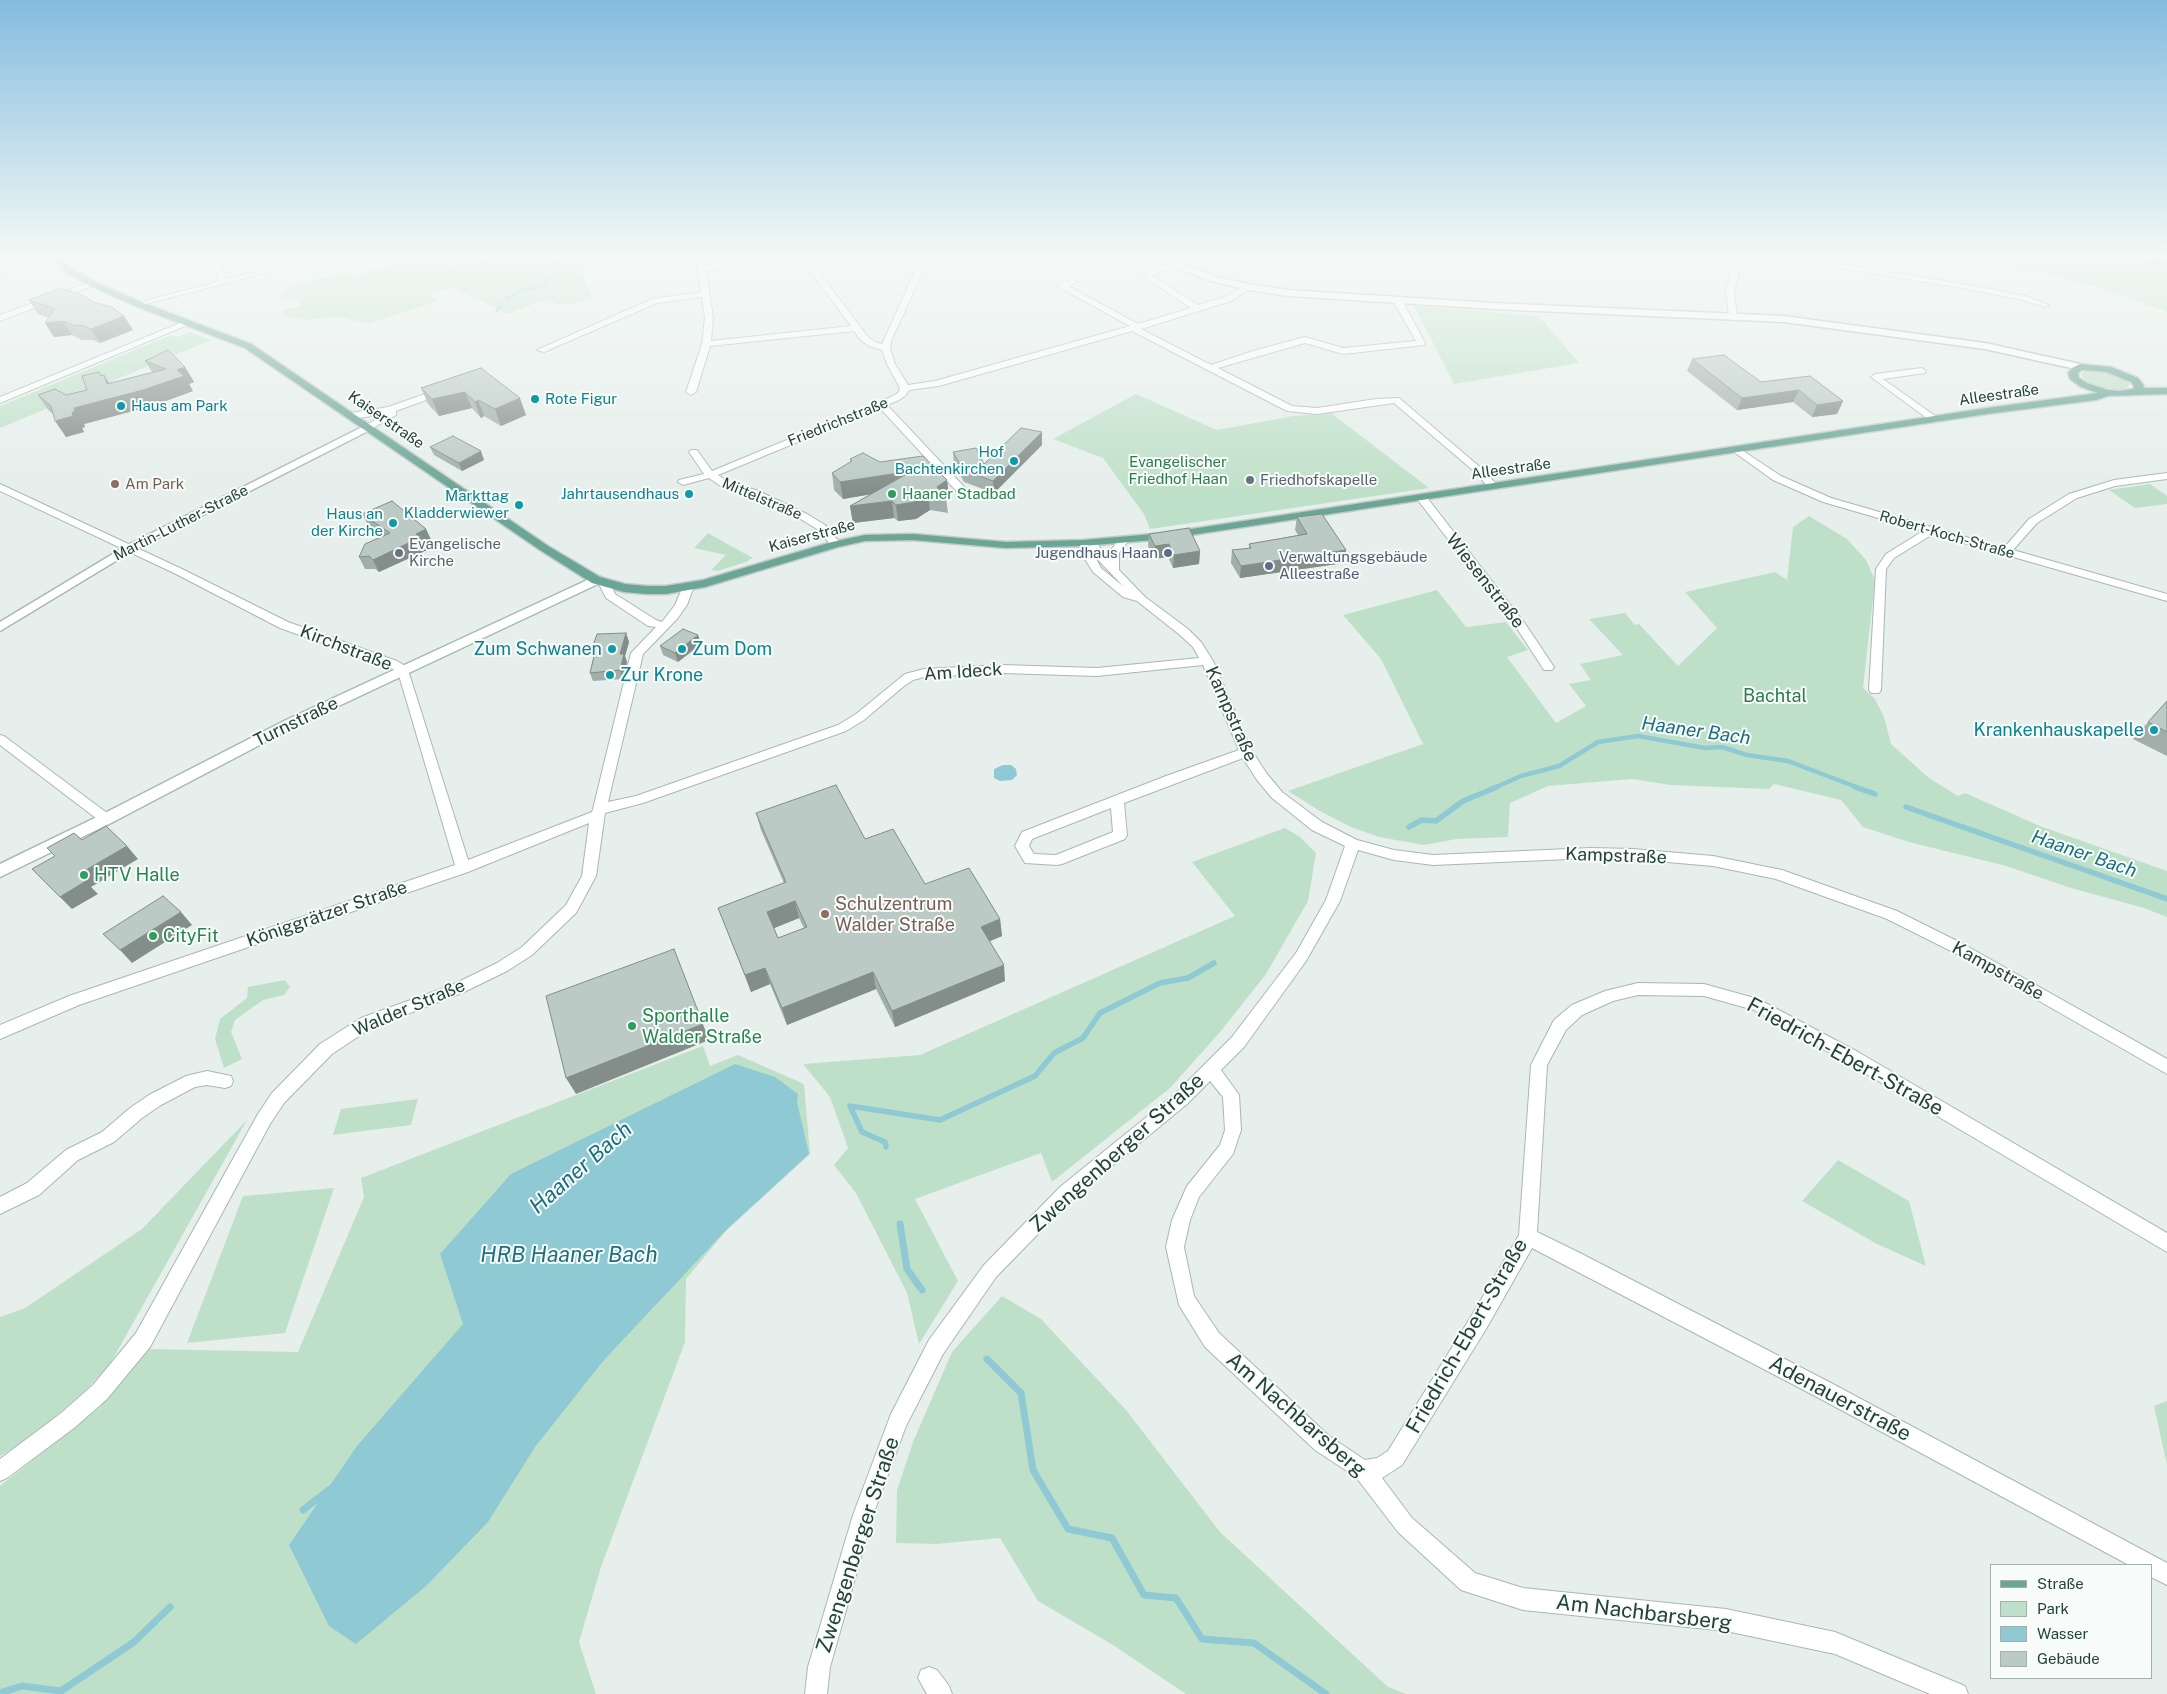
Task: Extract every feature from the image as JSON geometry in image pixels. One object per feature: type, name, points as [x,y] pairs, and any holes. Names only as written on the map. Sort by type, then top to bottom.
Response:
[{"type":"main road","name":"Kaiserstraße","points":[[219,335],[248,346],[544,548],[601,582],[647,590],[666,590],[736,574],[836,544],[865,538],[896,537],[982,545],[1087,542]]},
{"type":"main road","points":[[2136,386],[2129,394],[2107,393],[2084,385],[2075,378],[2077,370],[2108,369],[2136,386],[2167,389]]},
{"type":"main road","points":[[2068,400],[2083,392],[2084,385]]},
{"type":"main road","name":"Alleestraße","points":[[1087,542],[1165,536],[2096,397],[2107,393]]},
{"type":"street","points":[[0,400],[159,335]]},
{"type":"street","points":[[541,350],[576,335]]},
{"type":"street","points":[[691,392],[707,335]]},
{"type":"street","points":[[706,344],[790,335]]},
{"type":"street","points":[[863,335],[872,344],[887,345]]},
{"type":"street","points":[[891,335],[887,345],[891,364],[905,388]]},
{"type":"street","name":"Friedrichstraße","points":[[683,482],[710,475],[896,398],[903,393],[905,388],[936,384],[1107,335]]},
{"type":"street","points":[[1150,335],[1290,409],[1302,412],[1317,412],[1396,400],[1478,470],[1493,486]]},
{"type":"street","points":[[1211,368],[1297,341],[1312,341],[1343,351],[1421,343],[1417,335]]},
{"type":"street","points":[[1904,335],[2010,351],[2057,366],[2077,370]]},
{"type":"street","points":[[1922,371],[1875,377],[1935,420]]},
{"type":"street","points":[[351,416],[382,412],[454,386]]},
{"type":"street","points":[[881,404],[964,493]]},
{"type":"street","points":[[368,427],[388,418],[405,405]]},
{"type":"street","name":"Martin-Luther-Straße","points":[[0,627],[130,548],[368,427]]},
{"type":"street","name":"Robert-Koch-Straße","points":[[1737,450],[1777,478],[1827,500],[2167,598]]},
{"type":"street","points":[[694,452],[710,475]]},
{"type":"street","name":"Mittelstraße","points":[[710,475],[726,485],[752,492],[803,516],[821,527],[836,544]]},
{"type":"street","points":[[2006,552],[2033,521],[2073,496],[2114,483],[2167,476]]},
{"type":"street","name":"Kirchstraße","points":[[0,487],[130,548],[284,625],[393,664],[403,670],[462,868]]},
{"type":"street","name":"Wiesenstraße","points":[[1421,497],[1522,628],[1548,667]]},
{"type":"street","points":[[1875,690],[1881,569],[1890,556],[1931,531]]},
{"type":"street","points":[[1114,569],[1114,553],[1124,540]]},
{"type":"street","name":"Kampstraße","points":[[1087,542],[1141,599],[1184,632],[1207,660],[1246,752],[1262,777],[1277,795],[1317,826],[1353,844],[1394,855],[1433,860],[1582,853],[1633,854],[1713,861],[1777,874],[1842,896],[1900,919],[1960,949],[2167,1067]]},
{"type":"street","name":"Kampstraße","points":[[1087,542],[1088,556],[1098,570],[1127,595],[1141,599]]},
{"type":"street","name":"Kaiserstraße","points":[[601,582],[610,596],[652,623],[666,626]]},
{"type":"street","name":"Turnstraße","points":[[0,871],[106,819],[289,724],[403,670],[601,582]]},
{"type":"street","name":"Walder Straße","points":[[0,1471],[67,1421],[100,1392],[143,1340],[264,1119],[278,1098],[326,1049],[366,1023],[457,989],[502,967],[527,951],[572,909],[589,876],[598,812],[637,653],[666,626],[681,605],[688,586]]},
{"type":"street","name":"Am Ideck","points":[[598,812],[809,742],[842,728],[860,718],[909,677],[943,671],[1002,669],[1097,672],[1207,660]]},
{"type":"street","points":[[0,739],[106,819]]},
{"type":"street","points":[[1117,801],[1120,835],[1057,860],[1030,859],[1022,846],[1027,836],[1205,766],[1246,752]]},
{"type":"street","name":"Königgrätzer Straße","points":[[0,1032],[74,1000],[138,977],[462,868],[598,812]]},
{"type":"street","name":"Zwengenberger Straße","points":[[816,1694],[818,1667],[863,1515],[898,1421],[936,1347],[990,1270],[1066,1193],[1181,1099],[1238,1042],[1300,957],[1333,901],[1353,844]]},
{"type":"street","name":"Friedrich-Ebert-Straße","points":[[1363,1470],[1381,1468],[1395,1458],[1480,1322],[1528,1237],[1534,1114],[1539,1065],[1560,1025],[1578,1010],[1610,995],[1638,989],[1704,990],[1758,1005],[1852,1057],[2167,1243]]},
{"type":"street","name":"Am Nachbarsberg","points":[[1210,1069],[1231,1095],[1233,1130],[1227,1149],[1193,1192],[1181,1220],[1175,1247],[1185,1299],[1212,1340],[1322,1443],[1363,1470],[1405,1524],[1470,1582],[1523,1599],[1726,1620],[1835,1643],[1957,1694]]},
{"type":"street","points":[[0,1206],[33,1189],[72,1155],[108,1138],[136,1113],[155,1100],[192,1081],[207,1078],[225,1081]]},
{"type":"street","name":"Adenauerstraße","points":[[1528,1237],[1574,1259],[1807,1381],[2148,1564]]},
{"type":"street","name":"Adenauerstraße","points":[[2152,1566],[2167,1574]]},
{"type":"green space","points":[[171,335],[176,337],[197,335],[211,340],[0,428],[0,406]]},
{"type":"green space","points":[[1429,335],[1555,335],[1579,363],[1454,384]]},
{"type":"green space","points":[[2085,370],[2111,373],[2124,378],[2130,384],[2126,389],[2114,390],[2099,387],[2086,381],[2081,375]]},
{"type":"green space","name":"Evangelischer Friedhof Haan","points":[[1136,394],[1217,430],[1293,416],[1331,413],[1429,488],[1150,529],[1144,514],[1103,458],[1053,439]]},
{"type":"green space","points":[[2150,484],[2167,496],[2167,504],[2135,508],[2109,490]]},
{"type":"green space","name":"Bachtal","points":[[1809,516],[1847,539],[1866,560],[1875,580],[1863,688],[1875,699],[1884,717],[1891,744],[1929,778],[1958,796],[1965,793],[2040,826],[2167,871],[2167,917],[2144,908],[2071,888],[2006,866],[1909,842],[1863,827],[1841,800],[1774,784],[1769,789],[1671,785],[1632,779],[1548,786],[1510,803],[1508,837],[1457,839],[1424,845],[1379,837],[1351,827],[1288,791],[1423,744],[1381,659],[1343,615],[1437,590],[1466,627],[1506,622],[1528,650],[1507,657],[1556,723],[1586,706],[1569,684],[1591,680],[1580,664],[1623,655],[1589,619],[1625,613],[1635,625],[1639,624],[1678,666],[1717,628],[1685,592],[1775,572],[1787,580],[1793,527]]},
{"type":"green space","points":[[708,533],[753,558],[718,571],[711,570],[726,555],[694,548]]},
{"type":"green space","points":[[1285,828],[1300,837],[1316,853],[1308,901],[1266,974],[1221,1031],[1170,1088],[1052,1182],[1041,1153],[915,1199],[958,1281],[919,1344],[907,1293],[856,1193],[834,1165],[848,1148],[830,1097],[803,1064],[920,1055],[1235,916],[1192,862]]},
{"type":"green space","points":[[285,980],[290,987],[284,995],[263,1000],[235,1020],[231,1032],[242,1059],[224,1068],[215,1039],[220,1019],[247,998],[248,987]]},
{"type":"green space","points":[[703,1046],[710,1066],[738,1055],[804,1084],[810,1154],[726,1231],[686,1279],[685,1342],[601,1567],[579,1642],[596,1694],[0,1694],[0,1486],[99,1408],[147,1349],[298,1352],[364,1197],[361,1178]]},
{"type":"green space","points":[[418,1099],[411,1125],[333,1135],[341,1109]]},
{"type":"green space","points":[[247,1120],[110,1364],[86,1390],[30,1438],[0,1456],[0,1317],[25,1308],[142,1229]]},
{"type":"green space","points":[[1838,1160],[1909,1201],[1926,1266],[1877,1244],[1802,1201]]},
{"type":"green space","points":[[334,1188],[285,1333],[187,1343],[243,1196]]},
{"type":"green space","points":[[1002,1296],[1041,1319],[1126,1410],[1220,1532],[1388,1687],[1406,1694],[1186,1694],[1113,1645],[1038,1601],[1000,1538],[937,1544],[896,1543],[897,1490],[913,1442],[952,1352]]},
{"type":"green space","points":[[2167,1401],[2167,1465],[2154,1406]]},
{"type":"water","points":[[1003,765],[1011,765],[1016,769],[1017,775],[1012,780],[1000,781],[994,778],[994,769]]},
{"type":"water","name":"HRB Haaner Bach","points":[[735,1064],[775,1077],[798,1094],[797,1102],[809,1154],[726,1230],[604,1360],[535,1447],[488,1522],[425,1587],[356,1644],[329,1626],[289,1545],[357,1446],[463,1324],[440,1254],[511,1174]]},
{"type":"building","points":[[168,350],[185,367],[177,370],[184,376],[143,390],[74,408],[73,416],[55,421],[51,406],[38,395],[55,389],[66,395],[87,390],[82,376],[99,372],[101,376],[104,375],[107,384],[166,369],[145,361]]},
{"type":"building","points":[[1724,355],[1761,382],[1810,376],[1843,401],[1817,405],[1799,390],[1742,398],[1692,359]]},
{"type":"building","points":[[481,368],[520,398],[495,409],[478,400],[475,402],[465,392],[432,399],[421,388]]},
{"type":"building","points":[[1021,428],[1042,432],[993,481],[963,470],[953,452],[976,448],[984,464]]},
{"type":"building","points":[[453,436],[481,451],[459,463],[430,447]]},
{"type":"building","points":[[863,453],[880,462],[923,456],[947,480],[937,487],[946,496],[928,493],[914,502],[896,505],[892,501],[850,506],[912,471],[840,482],[832,473],[852,461],[850,459]]},
{"type":"building","points":[[392,501],[426,529],[416,534],[421,537],[373,560],[369,556],[359,557],[365,544],[390,533],[362,514]]},
{"type":"building","points":[[1322,514],[1346,550],[1241,566],[1232,550],[1251,548],[1249,544],[1307,534],[1297,517]]},
{"type":"building","points":[[1189,528],[1200,551],[1174,555],[1169,544],[1155,546],[1149,534]]},
{"type":"building","points":[[683,629],[698,635],[675,653],[660,646]]},
{"type":"building","points":[[626,633],[620,654],[624,654],[620,670],[590,673],[596,648],[592,648],[597,634]]},
{"type":"building","points":[[2167,701],[2167,732],[2148,722]]},
{"type":"building","name":"Schulzentrum Walder Straße","points":[[836,785],[865,839],[893,829],[925,884],[969,868],[1000,919],[981,927],[1004,965],[892,1011],[873,972],[782,1008],[765,968],[745,975],[718,908],[786,882],[756,813]],"holes":[[[795,901],[807,927],[778,938],[767,912]]]},
{"type":"building","points":[[106,826],[127,846],[79,874],[86,881],[60,897],[32,869],[55,856],[47,848],[74,833],[82,840]]},
{"type":"building","points":[[163,896],[181,912],[120,950],[103,934]]},
{"type":"building","name":"Sporthalle Walder Straße","points":[[674,949],[703,1024],[566,1078],[546,996]]},
{"type":"waterway","name":"Haaner Bach","points":[[1494,788],[1521,776],[1559,766],[1598,742],[1638,736],[1705,748],[1722,747],[1747,755],[1788,761],[1859,788]]},
{"type":"waterway","name":"Haaner Bach","points":[[1409,827],[1422,820],[1436,821],[1463,801],[1497,787]]},
{"type":"waterway","name":"Haaner Bach","points":[[1855,787],[1875,794]]},
{"type":"waterway","name":"Haaner Bach","points":[[1906,807],[2167,899]]},
{"type":"waterway","name":"Haaner Bach","points":[[886,1147],[885,1142],[862,1132],[850,1106],[940,1120],[1035,1076],[1054,1053],[1083,1038],[1100,1013],[1160,983],[1188,978],[1214,963]]},
{"type":"waterway","points":[[900,1224],[907,1269],[922,1290]]},
{"type":"waterway","points":[[987,1359],[1021,1393],[1033,1470],[1068,1529],[1112,1538],[1144,1595],[1176,1598],[1202,1639],[1254,1643],[1326,1694]]},
{"type":"waterway","name":"Haaner Bach","points":[[303,1510],[330,1489]]},
{"type":"waterway","name":"Haaner Bach","points":[[0,1693],[22,1686],[61,1691],[134,1642],[170,1607]]},
{"type":"place","name":"Rote Figur","points":[[535,399]]},
{"type":"place","name":"Haus am Park","points":[[121,406]]},
{"type":"place","name":"Hof Bachtenkirchen","points":[[1014,461]]},
{"type":"place","name":"Friedhofskapelle","points":[[1250,480]]},
{"type":"place","name":"Am Park","points":[[115,484]]},
{"type":"place","name":"Jahrtausendhaus","points":[[689,494]]},
{"type":"place","name":"Haaner Stadbad","points":[[892,494]]},
{"type":"place","name":"Markttag Kladderwiewer","points":[[519,505]]},
{"type":"place","name":"Haus an der Kirche","points":[[393,523]]},
{"type":"place","name":"Evangelische Kirche","points":[[399,553]]},
{"type":"place","name":"Jugendhaus Haan","points":[[1168,553]]},
{"type":"place","name":"Verwaltungsgebäude Alleestraße","points":[[1269,566]]},
{"type":"place","name":"Zum Schwanen","points":[[612,649]]},
{"type":"place","name":"Zum Dom","points":[[682,649]]},
{"type":"place","name":"Zur Krone","points":[[610,675]]},
{"type":"place","name":"Krankenhauskapelle","points":[[2154,730]]},
{"type":"place","name":"HTV Halle","points":[[84,875]]},
{"type":"place","name":"Schulzentrum Walder Straße","points":[[825,914]]},
{"type":"place","name":"CityFit","points":[[153,936]]},
{"type":"place","name":"Sporthalle Walder Straße","points":[[632,1026]]}]
